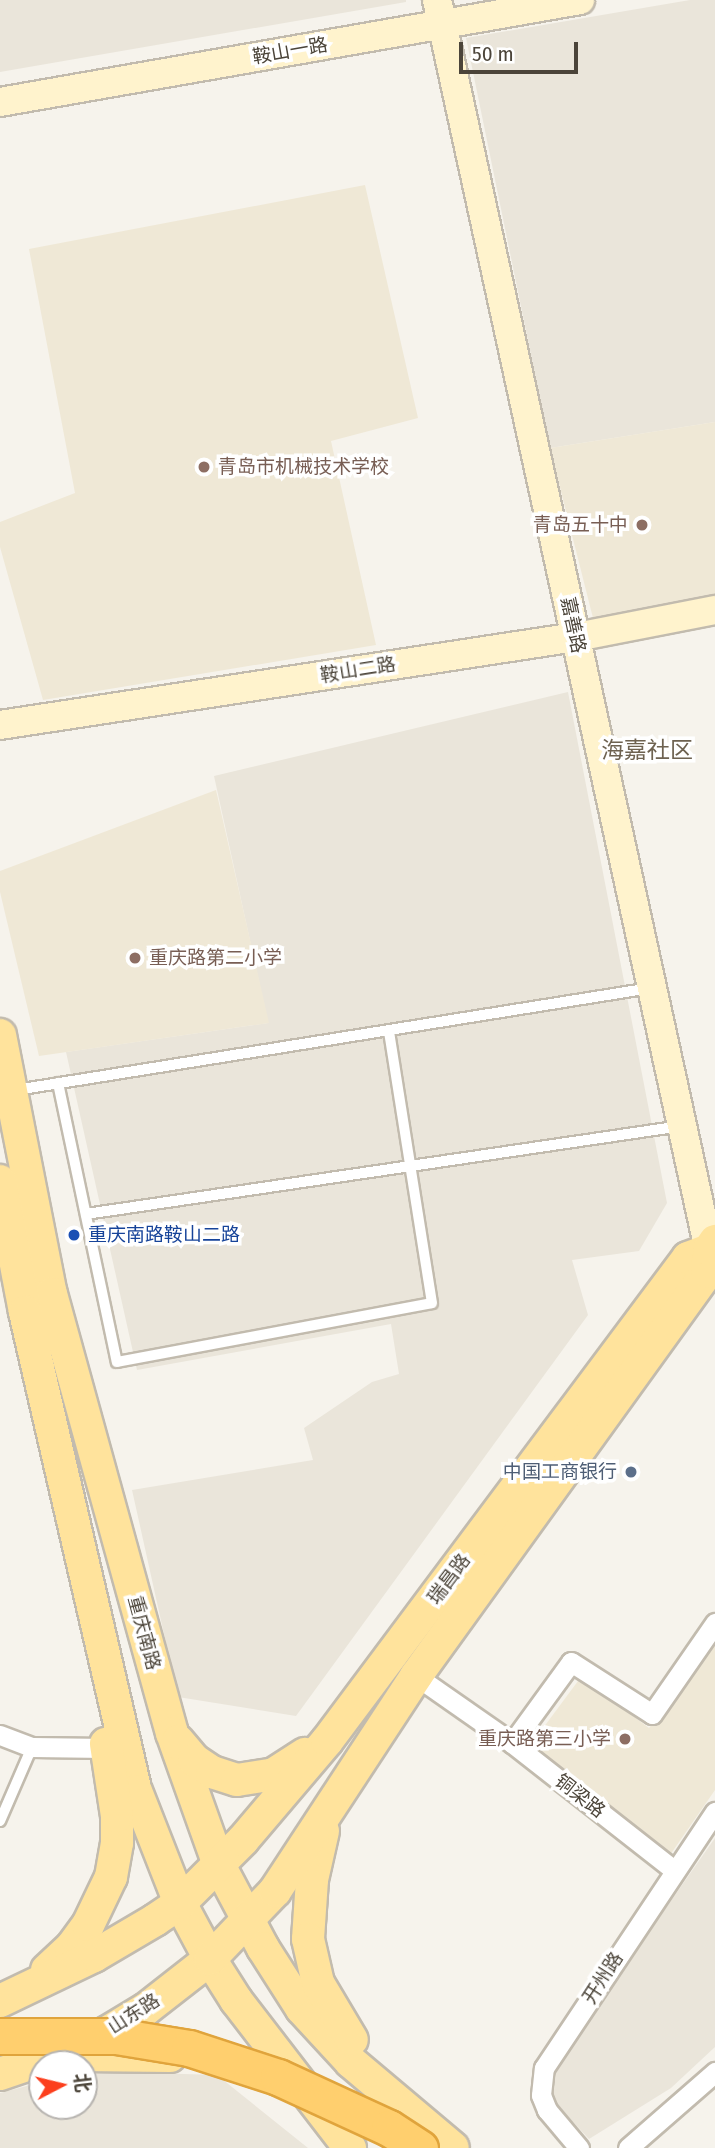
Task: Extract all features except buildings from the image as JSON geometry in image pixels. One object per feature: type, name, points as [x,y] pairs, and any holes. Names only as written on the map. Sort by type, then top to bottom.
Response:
[{"type":"highway","points":[[0,2036],[116,2036],[189,2048],[278,2077],[389,2129],[420,2148]]},
{"type":"highway","points":[[21,2066],[113,2058],[184,2068],[276,2098],[379,2148]]},
{"type":"main road","name":"重庆南路","points":[[0,1035],[51,1294],[172,1733],[219,1865],[247,1920],[302,2009],[351,2062],[453,2148]]},
{"type":"main road","points":[[0,1181],[5,1238],[25,1312],[136,1791],[180,1903],[210,1959],[236,2000],[347,2145]]},
{"type":"main road","name":"瑞昌路","points":[[247,1920],[275,1891],[416,1676],[707,1272],[713,1249]]},
{"type":"main road","name":"瑞昌路","points":[[180,1903],[219,1865],[327,1741],[688,1258],[713,1249]]},
{"type":"main road","points":[[8,1998],[71,1948],[102,1900],[111,1877],[117,1816],[106,1748],[104,1655]]},
{"type":"main road","points":[[172,1733],[194,1760],[212,1772],[237,1780],[274,1774],[327,1741]]},
{"type":"main road","points":[[327,1814],[308,1906],[312,1962],[329,2005],[390,2096]]},
{"type":"main road","points":[[8,1998],[94,1956],[180,1903]]},
{"type":"main road","name":"山东路","points":[[21,2066],[108,2032],[146,2009],[210,1959],[247,1920]]},
{"type":"main road","points":[[21,2066],[82,2055],[162,2056],[223,2066],[284,2094],[347,2145]]},
{"type":"street","name":"鞍山一路","points":[[0,102],[440,12],[580,0]]},
{"type":"street","name":"嘉善路","points":[[440,12],[682,1126],[713,1249]]},
{"type":"street","name":"鞍山二路","points":[[0,725],[576,637],[715,610]]},
{"type":"street","points":[[512,1743],[571,1662],[652,1714],[715,1623]]},
{"type":"street","name":"铜梁路","points":[[416,1676],[512,1743],[674,1870]]},
{"type":"street","points":[[0,1735],[32,1747],[106,1748]]},
{"type":"street","name":"开州路","points":[[579,2148],[547,2110],[541,2095],[544,2068],[715,1812]]},
{"type":"street","points":[[628,2148],[715,2072]]},
{"type":"lane","points":[[12,1090],[652,987]]},
{"type":"lane","points":[[58,1083],[117,1362],[432,1303],[389,1030]]},
{"type":"lane","points":[[86,1214],[682,1126]]},
{"type":"lane","points":[[0,1821],[32,1747]]},
{"type":"shaded area","points":[[0,0],[406,0],[406,2],[0,72]]},
{"type":"shaded area","points":[[690,0],[715,0],[715,422],[550,448],[466,38]]},
{"type":"shaded area","name":"青岛市机械技术学校","points":[[365,185],[418,418],[331,441],[376,645],[43,700],[0,547],[0,522],[75,493],[29,249]]},
{"type":"shaded area","name":"青岛五十中","points":[[715,422],[715,602],[594,622],[550,448]]},
{"type":"shaded area","points":[[568,692],[667,1203],[639,1251],[572,1260],[588,1315],[296,1716],[178,1697],[132,1490],[313,1460],[304,1428],[372,1382],[399,1374],[391,1324],[137,1370],[66,1052],[268,1023],[214,776]]},
{"type":"shaded area","name":"重庆路第二小学","points":[[216,790],[269,1023],[39,1056],[0,892],[0,871]]},
{"type":"shaded area","name":"重庆路第三小学","points":[[715,1642],[715,1790],[670,1855],[526,1751],[581,1677],[649,1728]]},
{"type":"shaded area","points":[[715,1838],[715,2047],[671,2088],[589,2139],[547,2094],[548,2076]]},
{"type":"shaded area","points":[[98,2071],[217,2075],[308,2148],[0,2148],[0,2093],[28,2086],[28,2120],[98,2120]]},
{"type":"place","name":"青岛市机械技术学校","points":[[204,467]]},
{"type":"place","name":"青岛五十中","points":[[642,525]]},
{"type":"place","name":"重庆路第二小学","points":[[135,958]]},
{"type":"place","name":"重庆南路鞍山二路","points":[[74,1235]]},
{"type":"place","name":"中国工商银行","points":[[631,1472]]},
{"type":"place","name":"重庆路第三小学","points":[[625,1739]]},
{"type":"district","name":"海嘉社区","points":[[647,750]]}]
